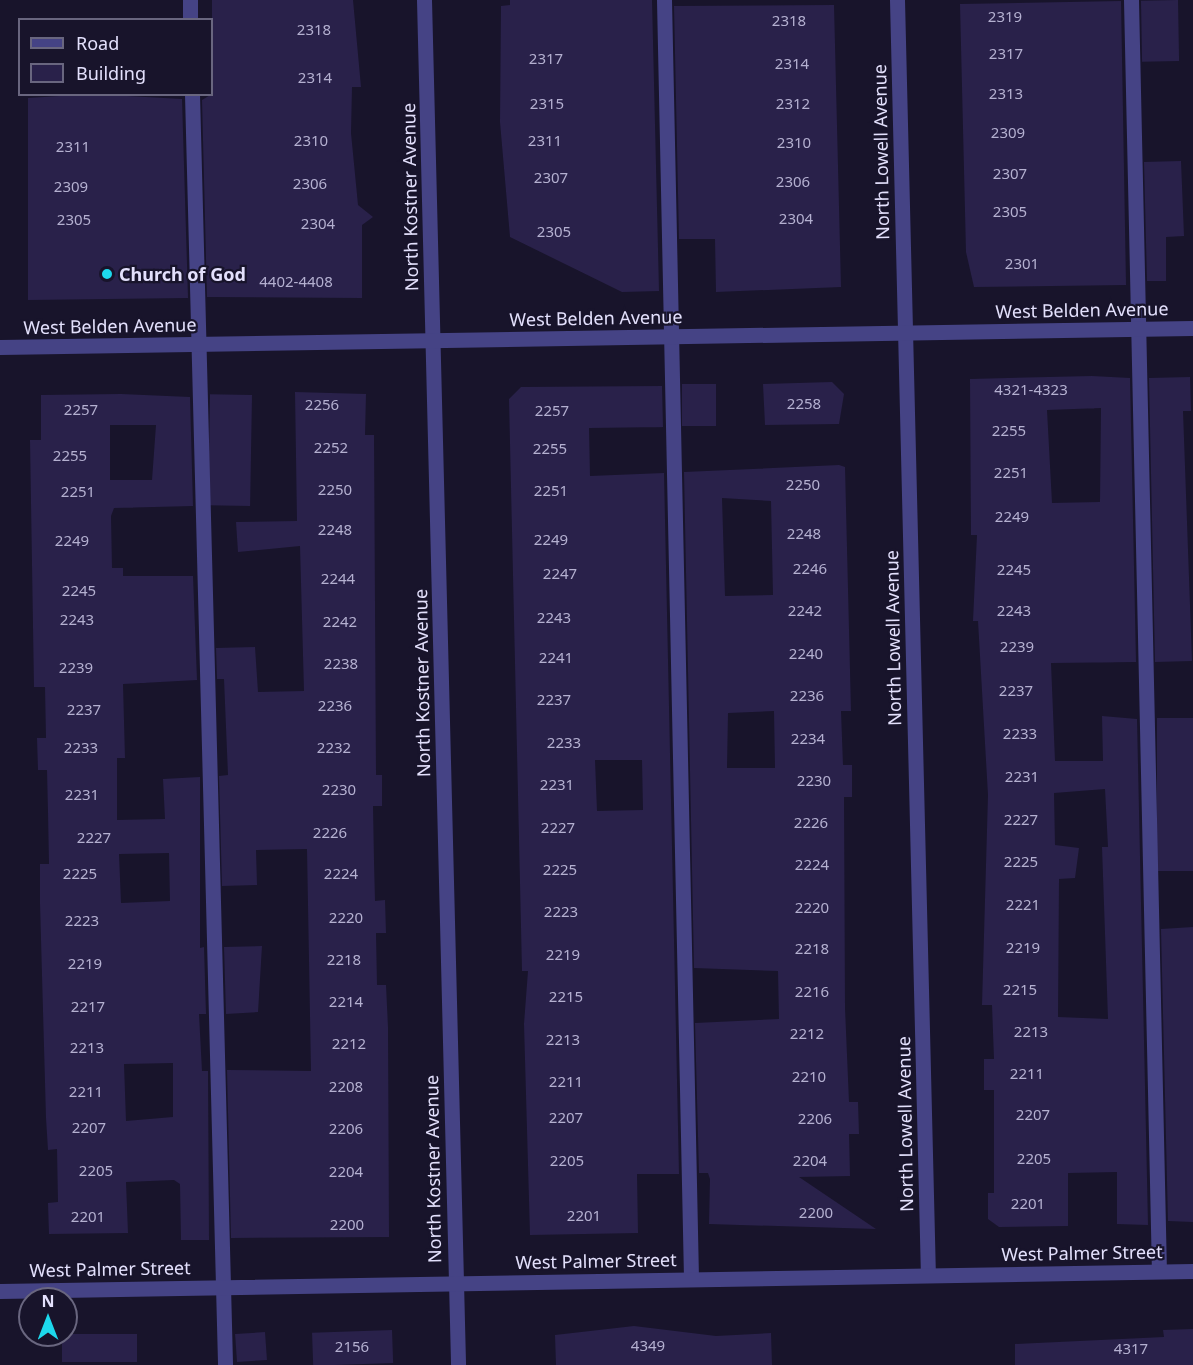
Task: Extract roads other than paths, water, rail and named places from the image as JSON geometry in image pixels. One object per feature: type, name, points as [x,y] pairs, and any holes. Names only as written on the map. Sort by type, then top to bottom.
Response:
[{"type":"street","points":[[190,0],[190,18]]},
{"type":"street","name":"North Kostner Avenue","points":[[424,0],[458,1365]]},
{"type":"street","points":[[664,0],[691,1279]]},
{"type":"street","name":"North Lowell Avenue","points":[[897,0],[928,1275]]},
{"type":"street","points":[[1131,0],[1159,1271]]},
{"type":"street","points":[[192,96],[225,1365]]},
{"type":"street","name":"West Belden Avenue","points":[[0,347],[1193,328]]},
{"type":"street","name":"West Palmer Street","points":[[0,1291],[1193,1271]]},
{"type":"place","name":"Church of God","points":[[107,274]]}]
